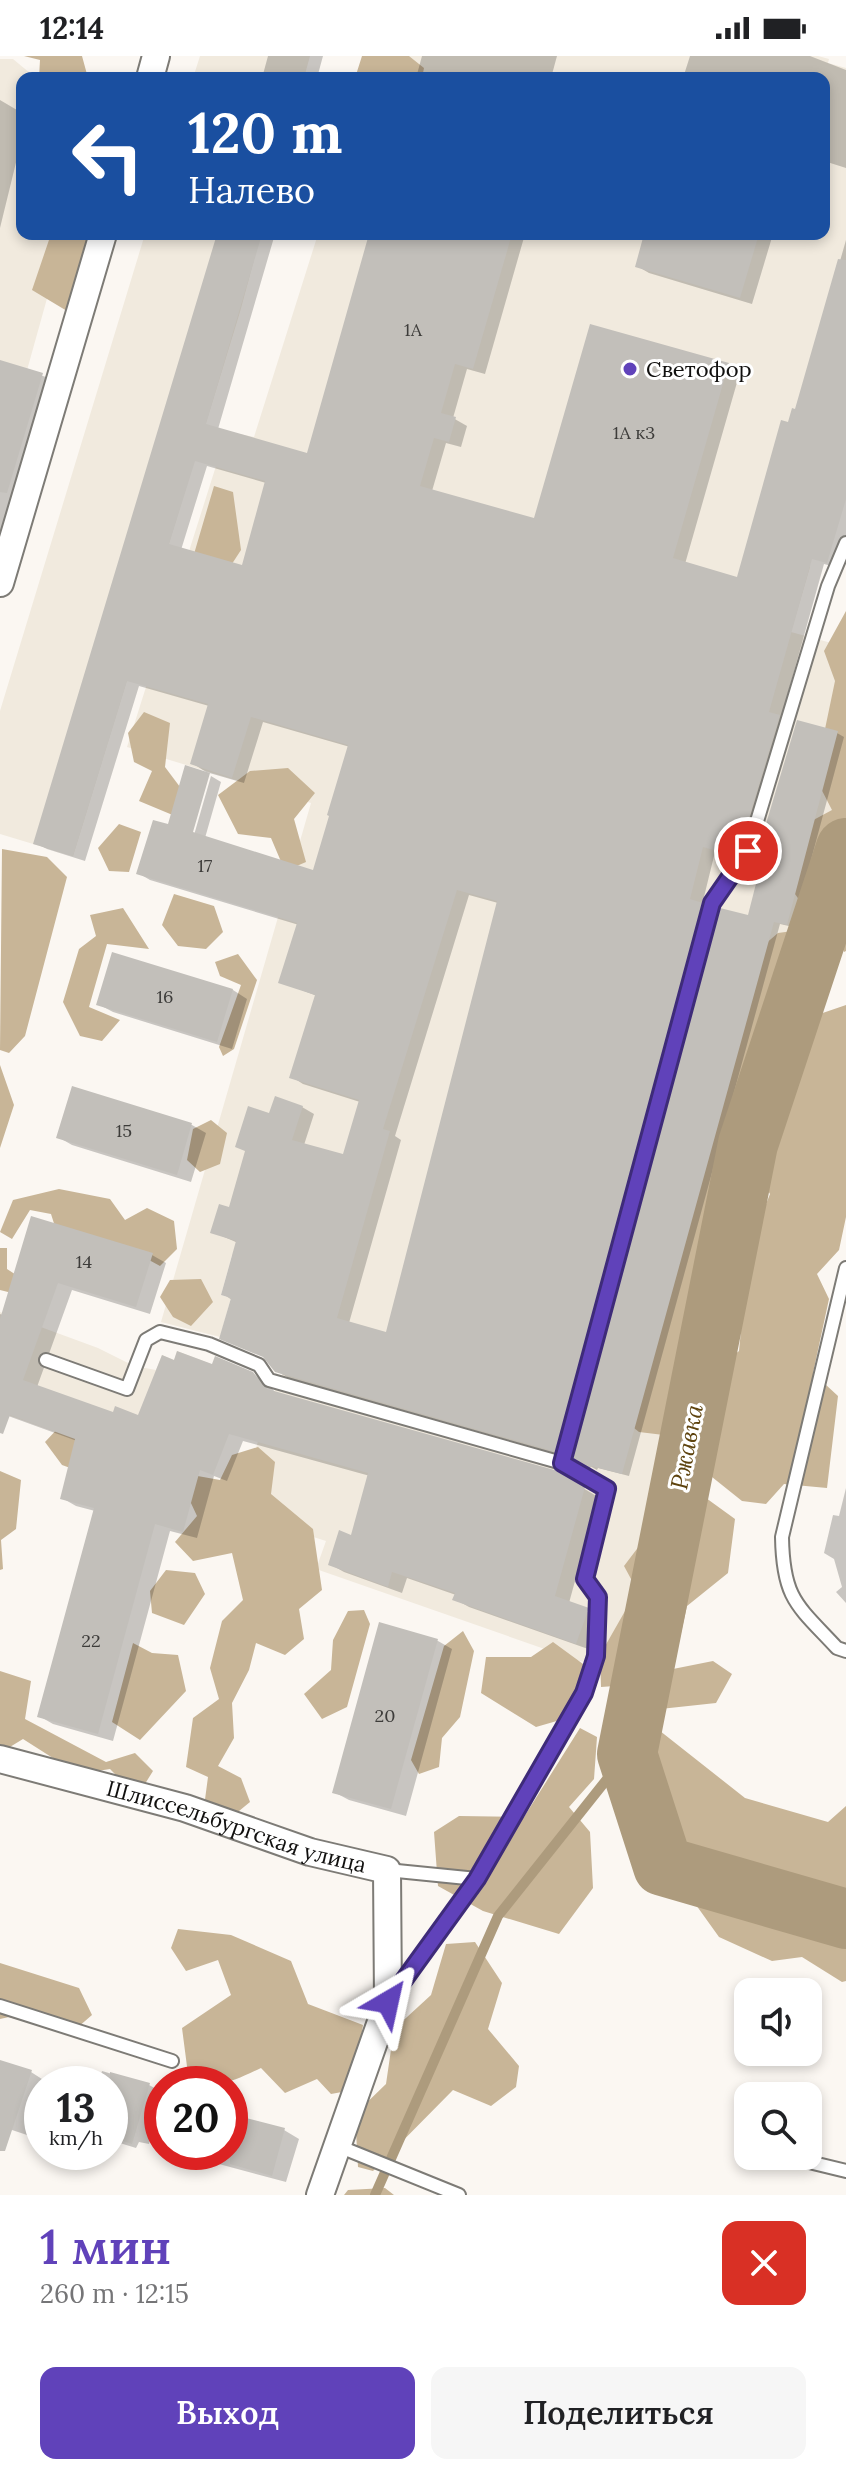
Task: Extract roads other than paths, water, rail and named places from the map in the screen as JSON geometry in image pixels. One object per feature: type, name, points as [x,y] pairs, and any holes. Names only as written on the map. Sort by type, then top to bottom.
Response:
[{"type":"street","points":[[0,583],[101,240]]},
{"type":"street","name":"Шлиссельбургская улица","points":[[0,1759],[185,1808],[310,1852],[387,1870]]},
{"type":"street","points":[[320,2195],[348,2144],[388,2002],[387,1870]]},
{"type":"lane","points":[[562,1463],[712,903],[748,851],[828,586],[846,543]]},
{"type":"lane","points":[[846,1268],[782,1537],[783,1571],[793,1600],[837,1648],[846,1651]]},
{"type":"lane","points":[[46,1360],[127,1389],[146,1340],[160,1332],[209,1344],[259,1365],[269,1380],[562,1463],[607,1489],[585,1579],[598,1597],[596,1656],[584,1693],[477,1879],[388,2002]]},
{"type":"lane","name":"Шлиссельбургская улица","points":[[387,1870],[477,1879]]},
{"type":"lane","points":[[0,2006],[172,2061]]},
{"type":"lane","points":[[348,2144],[459,2195]]},
{"type":"lane","points":[[822,2165],[846,2171]]},
{"type":"waterway","name":"Ржавка","points":[[846,848],[748,1144],[627,1754],[663,1866],[846,1919]]},
{"type":"waterway","points":[[375,2195],[498,1916],[627,1754]]},
{"type":"place","name":"Светофор","points":[[630,369]]}]
